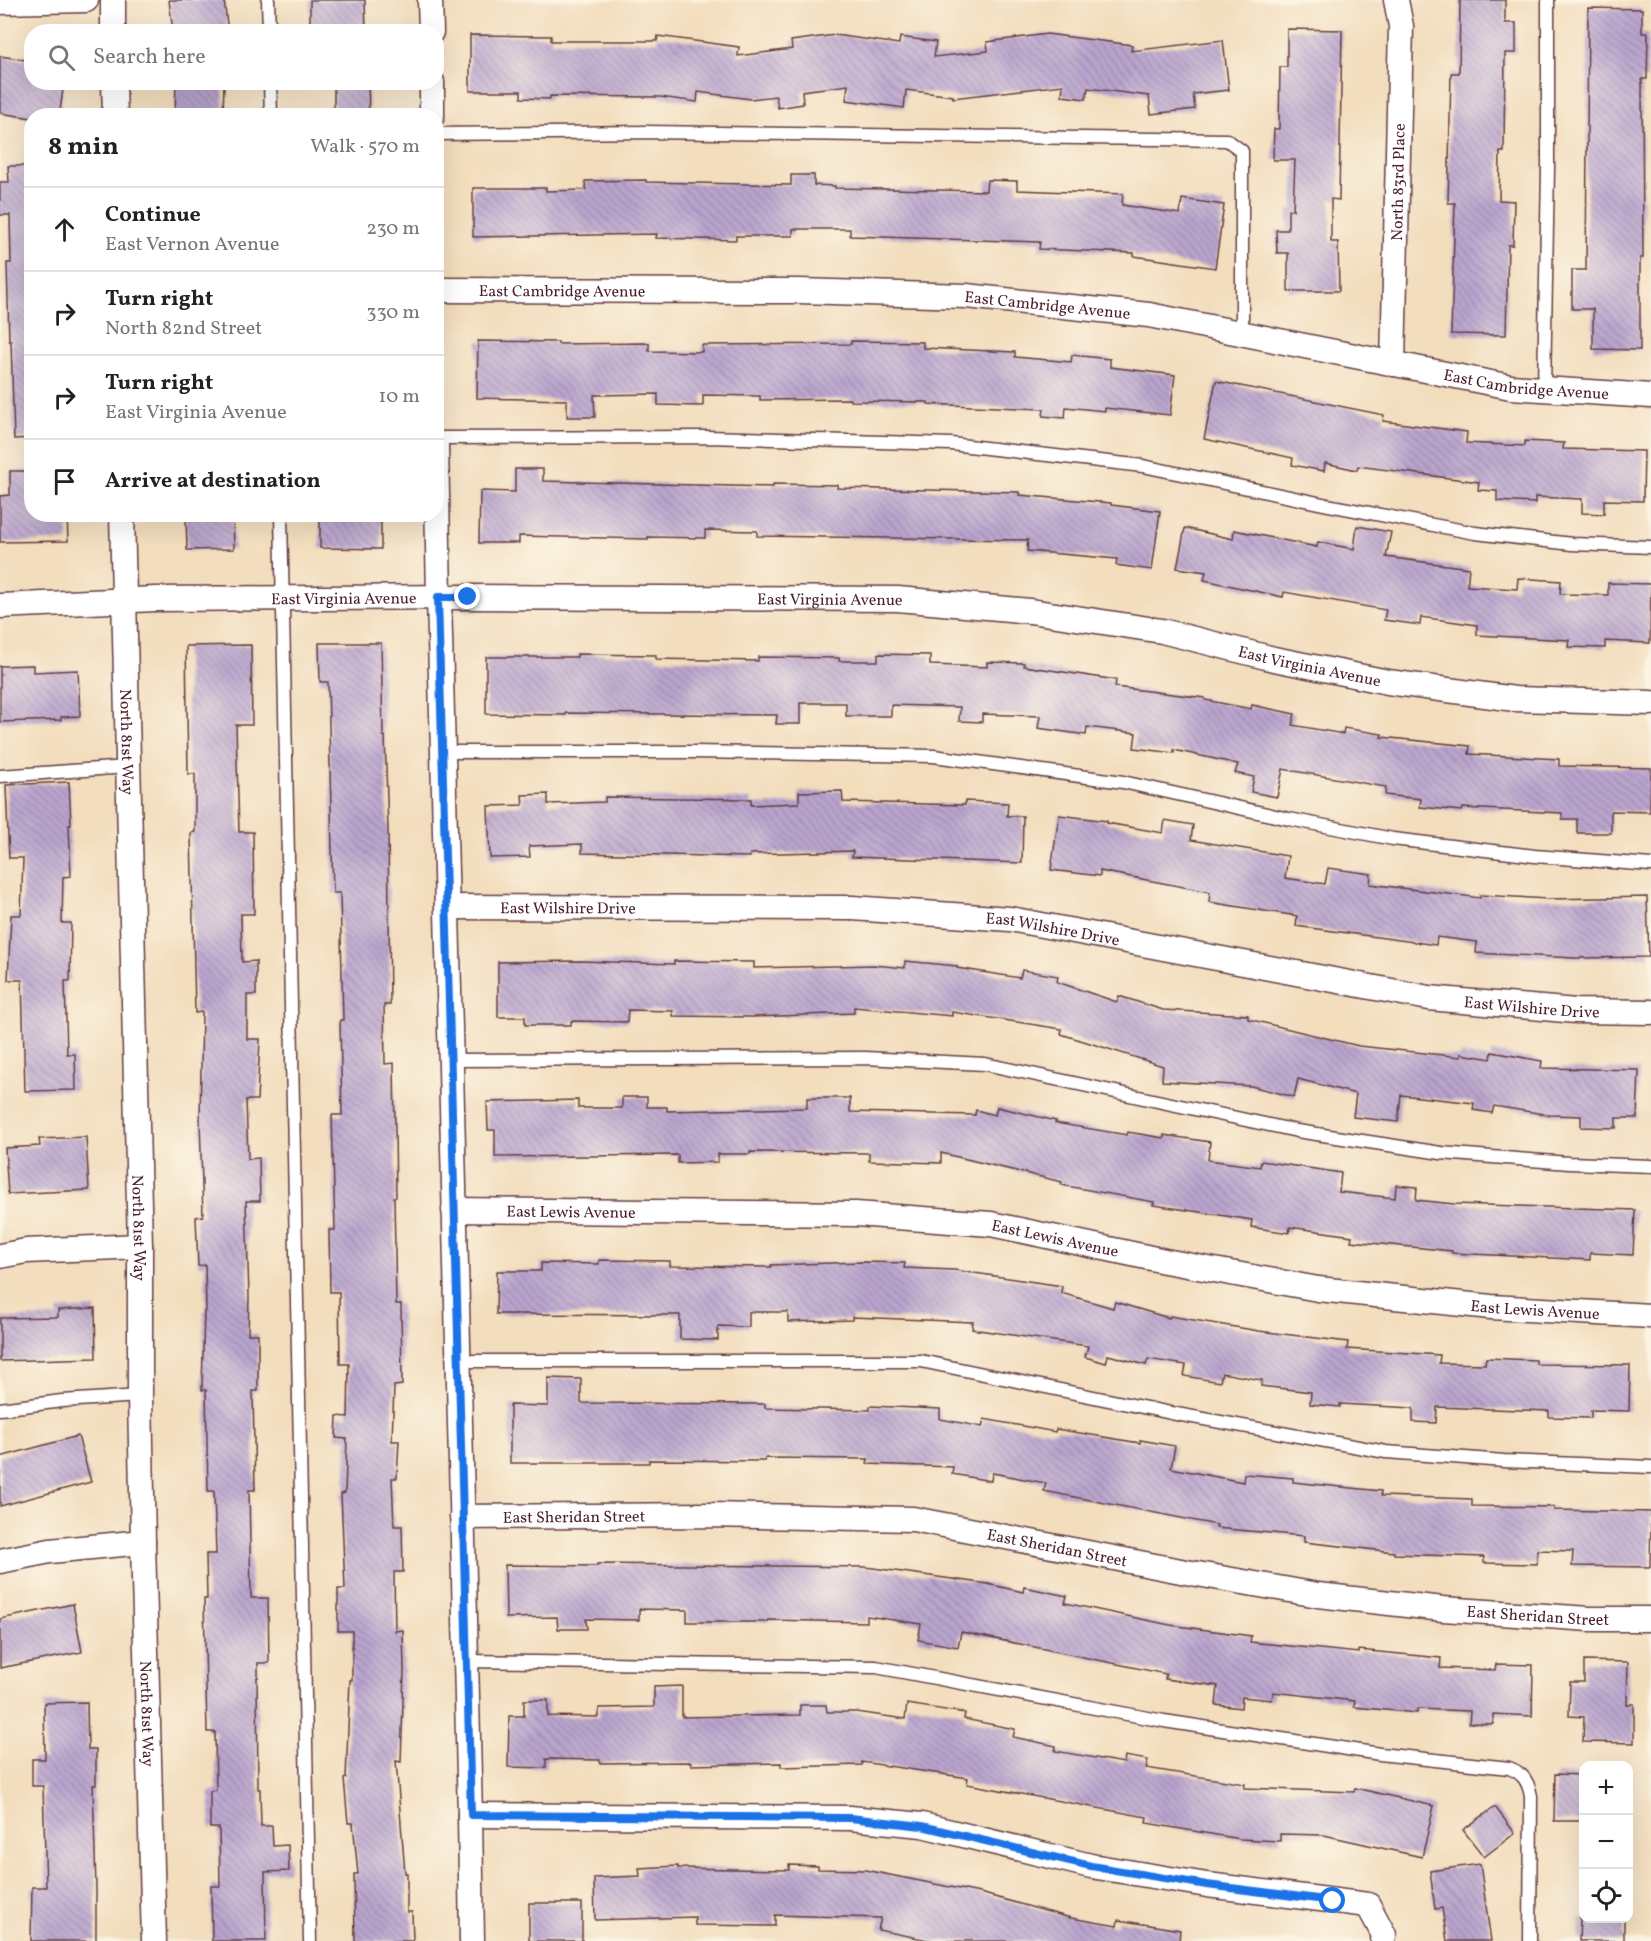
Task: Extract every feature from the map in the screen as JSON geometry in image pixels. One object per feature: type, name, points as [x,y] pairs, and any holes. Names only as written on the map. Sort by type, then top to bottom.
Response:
[{"type":"street","points":[[0,2],[86,0]]},
{"type":"street","points":[[113,0],[113,24]]},
{"type":"street","points":[[430,0],[431,24]]},
{"type":"street","name":"North 83rd Place","points":[[1393,364],[1401,26],[1396,0]]},
{"type":"street","points":[[114,90],[115,108]]},
{"type":"street","points":[[432,90],[432,108]]},
{"type":"street","name":"East Cambridge Avenue","points":[[444,290],[799,291],[966,296],[1149,315],[1511,387],[1651,396]]},
{"type":"street","name":"North 81st Way","points":[[122,522],[140,1246],[143,1542],[154,1941]]},
{"type":"street","points":[[437,522],[471,1815],[472,1941]]},
{"type":"street","name":"East Virginia Avenue","points":[[0,606],[123,599],[438,597],[898,599],[1030,611],[1162,631],[1274,659],[1388,682],[1515,699],[1651,704]]},
{"type":"street","name":"East Wilshire Drive","points":[[448,907],[852,908],[1010,919],[1429,998],[1576,1011],[1651,1012]]},
{"type":"street","name":"East Lewis Avenue","points":[[454,1210],[856,1214],[992,1224],[1165,1261],[1318,1289],[1491,1307],[1651,1316]]},
{"type":"street","points":[[0,1256],[26,1251],[140,1246]]},
{"type":"street","name":"East Sheridan Street","points":[[462,1517],[708,1515],[913,1519],[1318,1595],[1443,1609],[1590,1619],[1651,1618]]},
{"type":"street","points":[[0,1561],[50,1551],[143,1542]]},
{"type":"street","points":[[471,1815],[850,1818],[922,1826],[1102,1868],[1207,1885],[1368,1905],[1384,1935],[1383,1941]]},
{"type":"lane","points":[[268,0],[269,24]]},
{"type":"lane","points":[[1544,389],[1548,0]]},
{"type":"lane","points":[[270,90],[271,108]]},
{"type":"lane","points":[[444,134],[647,132],[1227,140],[1242,151],[1242,334]]},
{"type":"lane","points":[[444,438],[707,437],[951,444],[1143,466],[1475,533],[1572,544],[1651,547]]},
{"type":"lane","points":[[281,522],[310,1941]]},
{"type":"lane","points":[[443,752],[692,752],[934,756],[1123,782],[1289,819],[1393,839],[1535,856],[1651,865]]},
{"type":"lane","points":[[0,776],[127,767]]},
{"type":"lane","points":[[451,1060],[865,1058],[985,1064],[1297,1131],[1430,1151],[1569,1163],[1651,1166]]},
{"type":"lane","points":[[458,1360],[921,1361],[1171,1413],[1386,1452],[1504,1461],[1651,1467]]},
{"type":"lane","points":[[0,1409],[62,1401],[140,1396]]},
{"type":"lane","points":[[466,1661],[876,1667],[1164,1721],[1380,1754],[1509,1768],[1525,1778],[1531,1796],[1530,1941]]},
{"type":"building","points":[[169,0],[224,0],[227,24],[172,24]]},
{"type":"building","points":[[310,0],[365,0],[366,24],[310,24]]},
{"type":"building","points":[[1460,0],[1505,0],[1505,23],[1516,23],[1516,53],[1505,53],[1504,152],[1500,152],[1499,200],[1514,201],[1513,245],[1508,245],[1506,335],[1451,334],[1455,203],[1448,203],[1451,73],[1459,73]]},
{"type":"building","points":[[1588,8],[1642,9],[1642,33],[1648,33],[1647,79],[1642,79],[1643,258],[1640,258],[1640,350],[1593,349],[1593,309],[1572,309],[1572,270],[1586,270]]},
{"type":"building","points":[[1287,29],[1342,30],[1339,200],[1331,199],[1331,242],[1338,242],[1339,291],[1288,291],[1288,253],[1277,253],[1276,230],[1288,230],[1288,210],[1293,210],[1295,160],[1273,160],[1274,129],[1279,129],[1280,67],[1287,67]]},
{"type":"building","points":[[1047,34],[1132,45],[1131,51],[1223,40],[1229,90],[1193,94],[1195,109],[1151,114],[1149,96],[1088,88],[1086,99],[1062,96],[1063,85],[953,98],[953,96],[906,90],[904,108],[846,100],[848,85],[802,91],[803,104],[778,108],[776,96],[751,99],[698,92],[697,102],[660,97],[521,98],[521,91],[470,91],[470,35],[551,36],[551,41],[657,41],[658,36],[739,47],[738,56],[792,49],[791,41],[835,35],[899,44],[900,37],[936,42],[934,57],[988,51],[987,42]]},
{"type":"building","points":[[0,56],[24,60],[24,90],[63,90],[60,108],[24,108],[24,117],[0,113]]},
{"type":"building","points":[[176,90],[224,90],[223,108],[175,108]]},
{"type":"building","points":[[334,90],[368,90],[369,108],[334,108]]},
{"type":"building","points":[[8,166],[24,166],[24,438],[14,439],[7,263],[11,263],[10,215],[0,215],[0,182],[9,182]]},
{"type":"building","points":[[791,175],[814,175],[814,185],[835,186],[835,188],[986,191],[987,180],[1017,181],[1017,190],[1123,194],[1122,205],[1180,214],[1182,199],[1224,205],[1215,268],[1134,256],[1134,253],[1039,249],[1040,242],[850,236],[850,229],[793,229],[793,236],[736,236],[736,240],[656,238],[657,234],[473,237],[473,188],[586,190],[585,181],[646,180],[646,182],[791,185]]},
{"type":"building","points":[[478,341],[558,342],[558,344],[649,343],[649,351],[702,352],[702,345],[851,344],[851,341],[923,342],[923,348],[1015,352],[1015,357],[1071,362],[1072,355],[1110,359],[1110,367],[1175,375],[1170,415],[1105,408],[1105,411],[1066,407],[1065,418],[1043,416],[1044,409],[928,404],[928,402],[850,401],[850,399],[760,400],[760,396],[703,395],[703,406],[658,405],[658,394],[594,395],[595,417],[567,417],[567,400],[477,398]]},
{"type":"building","points":[[1216,381],[1384,415],[1383,421],[1467,432],[1466,443],[1525,446],[1525,441],[1564,443],[1563,449],[1644,451],[1643,501],[1604,500],[1604,514],[1582,513],[1582,499],[1535,497],[1535,503],[1497,501],[1497,491],[1478,490],[1479,482],[1358,466],[1357,470],[1325,463],[1324,471],[1292,465],[1293,458],[1204,439]]},
{"type":"building","points":[[515,469],[543,469],[543,481],[773,487],[773,484],[838,485],[837,488],[1019,492],[1019,495],[1111,503],[1111,505],[1160,511],[1152,570],[1116,565],[1117,559],[1027,551],[1028,540],[757,536],[757,531],[705,530],[705,538],[519,536],[519,543],[479,543],[480,491],[515,492]]},
{"type":"building","points":[[10,471],[24,471],[24,522],[67,522],[68,541],[0,542],[0,496],[10,495]]},
{"type":"building","points":[[186,522],[233,522],[234,549],[187,550]]},
{"type":"building","points":[[320,522],[381,522],[381,549],[320,548]]},
{"type":"building","points":[[1357,526],[1391,532],[1386,557],[1469,568],[1467,586],[1517,589],[1518,578],[1561,581],[1560,594],[1608,595],[1608,583],[1651,584],[1650,643],[1605,641],[1605,648],[1568,647],[1569,640],[1477,635],[1477,625],[1421,617],[1420,625],[1384,620],[1386,610],[1284,592],[1283,597],[1204,580],[1206,572],[1177,568],[1185,528],[1233,539],[1234,530],[1317,547],[1318,542],[1354,549]]},
{"type":"building","points":[[319,643],[381,643],[388,830],[390,1005],[384,1005],[385,1064],[394,1063],[396,1304],[401,1304],[402,1385],[394,1386],[392,1441],[399,1441],[397,1478],[392,1478],[394,1526],[402,1526],[403,1572],[394,1572],[395,1631],[403,1630],[404,1671],[401,1762],[396,1761],[405,1873],[407,1873],[407,1912],[412,1912],[413,1941],[355,1941],[354,1874],[358,1874],[353,1823],[348,1823],[344,1779],[346,1778],[350,1680],[352,1680],[352,1631],[338,1631],[338,1589],[345,1589],[341,1494],[345,1493],[347,1439],[336,1438],[337,1416],[348,1417],[349,1364],[340,1364],[339,1292],[330,1292],[329,1230],[335,1230],[332,1115],[342,1115],[340,1020],[343,1020],[340,893],[333,893],[328,682],[320,682]]},
{"type":"building","points":[[251,645],[252,725],[236,725],[239,832],[253,832],[254,914],[241,914],[242,962],[256,961],[256,995],[247,995],[247,1039],[260,1039],[257,1100],[246,1100],[248,1159],[259,1158],[260,1201],[246,1201],[248,1334],[258,1334],[258,1391],[253,1391],[255,1490],[249,1490],[251,1598],[268,1598],[269,1663],[258,1663],[257,1677],[258,1789],[260,1789],[261,1826],[272,1826],[273,1846],[288,1845],[289,1871],[265,1872],[266,1941],[212,1941],[211,1886],[220,1886],[219,1828],[210,1828],[210,1791],[216,1790],[215,1732],[207,1732],[204,1599],[207,1599],[206,1554],[216,1554],[214,1491],[208,1491],[206,1390],[202,1390],[204,1311],[206,1311],[205,1265],[198,1266],[196,1217],[203,1216],[200,1120],[202,1012],[195,1013],[191,833],[195,832],[195,774],[188,774],[186,646]]},
{"type":"building","points":[[577,654],[656,655],[656,659],[758,661],[758,657],[878,661],[878,654],[930,655],[930,665],[987,667],[987,662],[1024,663],[1024,666],[1116,680],[1115,687],[1205,698],[1205,700],[1251,709],[1252,705],[1295,714],[1292,725],[1343,734],[1344,728],[1382,734],[1381,737],[1470,746],[1469,754],[1559,759],[1559,766],[1651,768],[1650,812],[1611,811],[1611,833],[1577,833],[1577,819],[1562,819],[1562,813],[1463,808],[1462,811],[1420,807],[1421,799],[1385,795],[1386,787],[1283,769],[1277,797],[1251,792],[1254,777],[1235,773],[1238,764],[1174,750],[1174,753],[1134,748],[1136,733],[1087,727],[1086,735],[1038,728],[1040,716],[982,714],[982,722],[959,721],[960,707],[891,705],[891,716],[846,716],[846,703],[800,703],[800,724],[776,724],[777,715],[486,714],[486,657],[577,657]]},
{"type":"building","points":[[33,665],[33,672],[78,670],[80,716],[61,717],[61,720],[0,722],[0,666]]},
{"type":"building","points":[[69,782],[71,876],[63,877],[62,923],[71,923],[70,981],[65,981],[67,1054],[75,1054],[76,1090],[25,1091],[22,980],[8,980],[11,915],[21,915],[23,858],[9,858],[6,785]]},
{"type":"building","points":[[842,791],[843,802],[965,805],[965,801],[1008,803],[1007,816],[1023,816],[1022,863],[852,857],[853,851],[750,854],[750,857],[582,853],[582,844],[529,846],[530,857],[490,858],[488,806],[523,805],[522,795],[548,794],[548,804],[605,802],[605,797],[751,799],[751,805],[799,803],[799,792]]},
{"type":"building","points":[[1059,815],[1107,821],[1107,823],[1163,833],[1165,820],[1193,825],[1191,840],[1288,856],[1285,878],[1325,884],[1328,868],[1371,874],[1370,884],[1480,898],[1480,895],[1549,899],[1647,897],[1649,957],[1575,958],[1476,953],[1477,942],[1437,937],[1436,945],[1296,926],[1297,916],[1209,902],[1210,892],[1100,871],[1100,876],[1051,870]]},
{"type":"building","points":[[580,961],[674,964],[674,961],[754,962],[754,968],[874,965],[905,968],[905,961],[957,966],[957,968],[1020,978],[1022,970],[1058,976],[1057,982],[1117,1002],[1119,996],[1163,1010],[1248,1015],[1248,1019],[1359,1046],[1461,1057],[1461,1054],[1491,1059],[1492,1052],[1542,1061],[1541,1068],[1639,1070],[1637,1118],[1616,1118],[1616,1128],[1581,1127],[1581,1116],[1550,1115],[1494,1106],[1492,1113],[1473,1110],[1474,1103],[1401,1095],[1398,1122],[1353,1117],[1356,1094],[1298,1079],[1294,1097],[1251,1086],[1162,1081],[1163,1066],[1061,1034],[1062,1029],[952,1012],[952,1016],[854,1007],[854,1013],[753,1017],[673,1016],[673,1011],[628,1010],[627,1022],[571,1021],[571,1025],[525,1025],[525,1017],[498,1017],[498,962]]},
{"type":"building","points":[[622,1097],[647,1097],[647,1107],[667,1107],[667,1111],[807,1108],[807,1098],[850,1098],[850,1112],[975,1115],[976,1110],[995,1115],[997,1107],[1056,1121],[1055,1123],[1127,1135],[1128,1132],[1164,1138],[1164,1135],[1210,1142],[1208,1160],[1260,1167],[1261,1161],[1341,1173],[1339,1192],[1395,1198],[1396,1185],[1417,1187],[1416,1200],[1454,1204],[1635,1210],[1633,1255],[1590,1253],[1590,1260],[1452,1253],[1452,1251],[1351,1241],[1352,1236],[1290,1227],[1289,1233],[1251,1227],[1252,1220],[1153,1205],[1154,1202],[1061,1185],[1062,1182],[941,1153],[941,1163],[869,1161],[869,1153],[750,1152],[750,1154],[718,1154],[718,1162],[678,1163],[678,1155],[495,1157],[495,1130],[488,1130],[487,1102],[578,1100],[578,1108],[622,1108]]},
{"type":"building","points":[[86,1137],[89,1190],[8,1194],[5,1148],[40,1146],[39,1139]]},
{"type":"building","points":[[599,1260],[670,1261],[670,1266],[771,1267],[771,1265],[863,1262],[905,1263],[904,1268],[954,1270],[1062,1286],[1061,1293],[1113,1308],[1115,1302],[1169,1318],[1170,1316],[1259,1331],[1348,1342],[1347,1349],[1440,1355],[1439,1363],[1485,1364],[1486,1358],[1536,1360],[1536,1364],[1630,1365],[1629,1411],[1591,1410],[1591,1418],[1549,1417],[1549,1411],[1437,1407],[1436,1423],[1413,1422],[1413,1408],[1340,1404],[1340,1407],[1310,1404],[1311,1392],[1261,1386],[1262,1380],[1222,1373],[1220,1382],[1184,1376],[1186,1365],[1148,1359],[1146,1365],[1108,1355],[1106,1363],[1085,1357],[1088,1346],[972,1329],[973,1322],[852,1317],[852,1320],[788,1322],[788,1312],[749,1312],[749,1327],[718,1326],[718,1340],[680,1339],[680,1315],[496,1314],[497,1271],[541,1271],[541,1263],[599,1264]]},
{"type":"building","points":[[95,1308],[96,1358],[0,1361],[0,1318],[58,1317],[58,1310]]},
{"type":"building","points":[[548,1378],[581,1379],[581,1403],[765,1404],[765,1408],[870,1410],[870,1406],[940,1409],[940,1419],[982,1427],[984,1419],[1055,1432],[1056,1429],[1140,1443],[1140,1440],[1175,1446],[1171,1468],[1243,1482],[1244,1474],[1293,1478],[1293,1482],[1381,1491],[1381,1496],[1472,1499],[1472,1506],[1651,1512],[1650,1567],[1572,1566],[1573,1551],[1537,1550],[1537,1564],[1484,1563],[1484,1557],[1394,1554],[1394,1552],[1304,1542],[1304,1536],[1216,1528],[1217,1525],[1044,1491],[1046,1483],[992,1473],[991,1481],[952,1474],[953,1467],[867,1464],[868,1459],[765,1458],[765,1461],[649,1460],[649,1463],[510,1463],[510,1405],[548,1406]]},
{"type":"building","points":[[78,1436],[91,1482],[0,1506],[0,1457]]},
{"type":"building","points":[[597,1564],[866,1567],[988,1584],[1023,1592],[1024,1587],[1067,1596],[1065,1603],[1170,1625],[1251,1636],[1250,1642],[1359,1653],[1359,1650],[1441,1658],[1440,1668],[1495,1670],[1496,1664],[1533,1665],[1532,1716],[1493,1714],[1493,1724],[1469,1723],[1470,1711],[1417,1709],[1417,1713],[1354,1707],[1355,1701],[1273,1692],[1272,1700],[1242,1697],[1241,1708],[1216,1705],[1218,1686],[1165,1679],[1166,1674],[961,1632],[958,1647],[918,1640],[921,1624],[867,1616],[867,1622],[768,1620],[768,1622],[687,1622],[687,1610],[639,1609],[639,1620],[586,1619],[587,1629],[558,1629],[557,1617],[506,1618],[505,1565],[597,1566]]},
{"type":"building","points":[[73,1604],[82,1652],[0,1668],[0,1619]]},
{"type":"building","points":[[1584,1661],[1628,1662],[1627,1704],[1634,1704],[1634,1743],[1583,1742],[1584,1717],[1569,1716],[1570,1682],[1584,1682]]},
{"type":"building","points":[[682,1686],[682,1717],[800,1715],[800,1705],[826,1705],[827,1712],[856,1712],[905,1719],[907,1704],[965,1713],[964,1719],[1015,1729],[1013,1737],[1056,1746],[1055,1751],[1124,1763],[1125,1756],[1148,1760],[1146,1768],[1245,1784],[1244,1788],[1354,1792],[1355,1788],[1434,1806],[1422,1857],[1324,1835],[1280,1834],[1280,1841],[1240,1839],[1146,1823],[1147,1817],[967,1784],[968,1778],[862,1762],[862,1765],[781,1767],[781,1763],[691,1765],[691,1762],[600,1763],[600,1760],[546,1759],[546,1768],[508,1767],[509,1716],[524,1716],[524,1700],[548,1700],[548,1716],[599,1717],[599,1708],[654,1707],[654,1687]]},
{"type":"building","points":[[87,1702],[88,1749],[96,1749],[96,1785],[93,1785],[96,1941],[31,1941],[32,1887],[46,1887],[43,1786],[32,1786],[32,1759],[45,1759],[44,1703]]},
{"type":"building","points":[[1555,1774],[1579,1775],[1579,1821],[1554,1821]]},
{"type":"building","points":[[1495,1807],[1515,1833],[1484,1857],[1463,1830]]},
{"type":"building","points":[[1480,1864],[1491,1941],[1447,1941],[1442,1908],[1435,1909],[1430,1871]]},
{"type":"building","points":[[789,1865],[818,1866],[818,1869],[865,1870],[980,1893],[1071,1918],[1117,1926],[1118,1920],[1180,1930],[1179,1941],[933,1941],[878,1930],[881,1918],[775,1915],[775,1926],[695,1925],[695,1917],[595,1920],[594,1878],[640,1876],[639,1868],[678,1866],[678,1868],[789,1870]]},
{"type":"building","points":[[529,1903],[582,1903],[582,1941],[529,1941]]},
{"type":"building","points":[[1580,1923],[1624,1923],[1624,1941],[1579,1941]]},
{"type":"route","points":[[468,597],[438,597],[471,1815],[850,1818],[922,1826],[1091,1866],[1207,1885],[1333,1901]]}]
